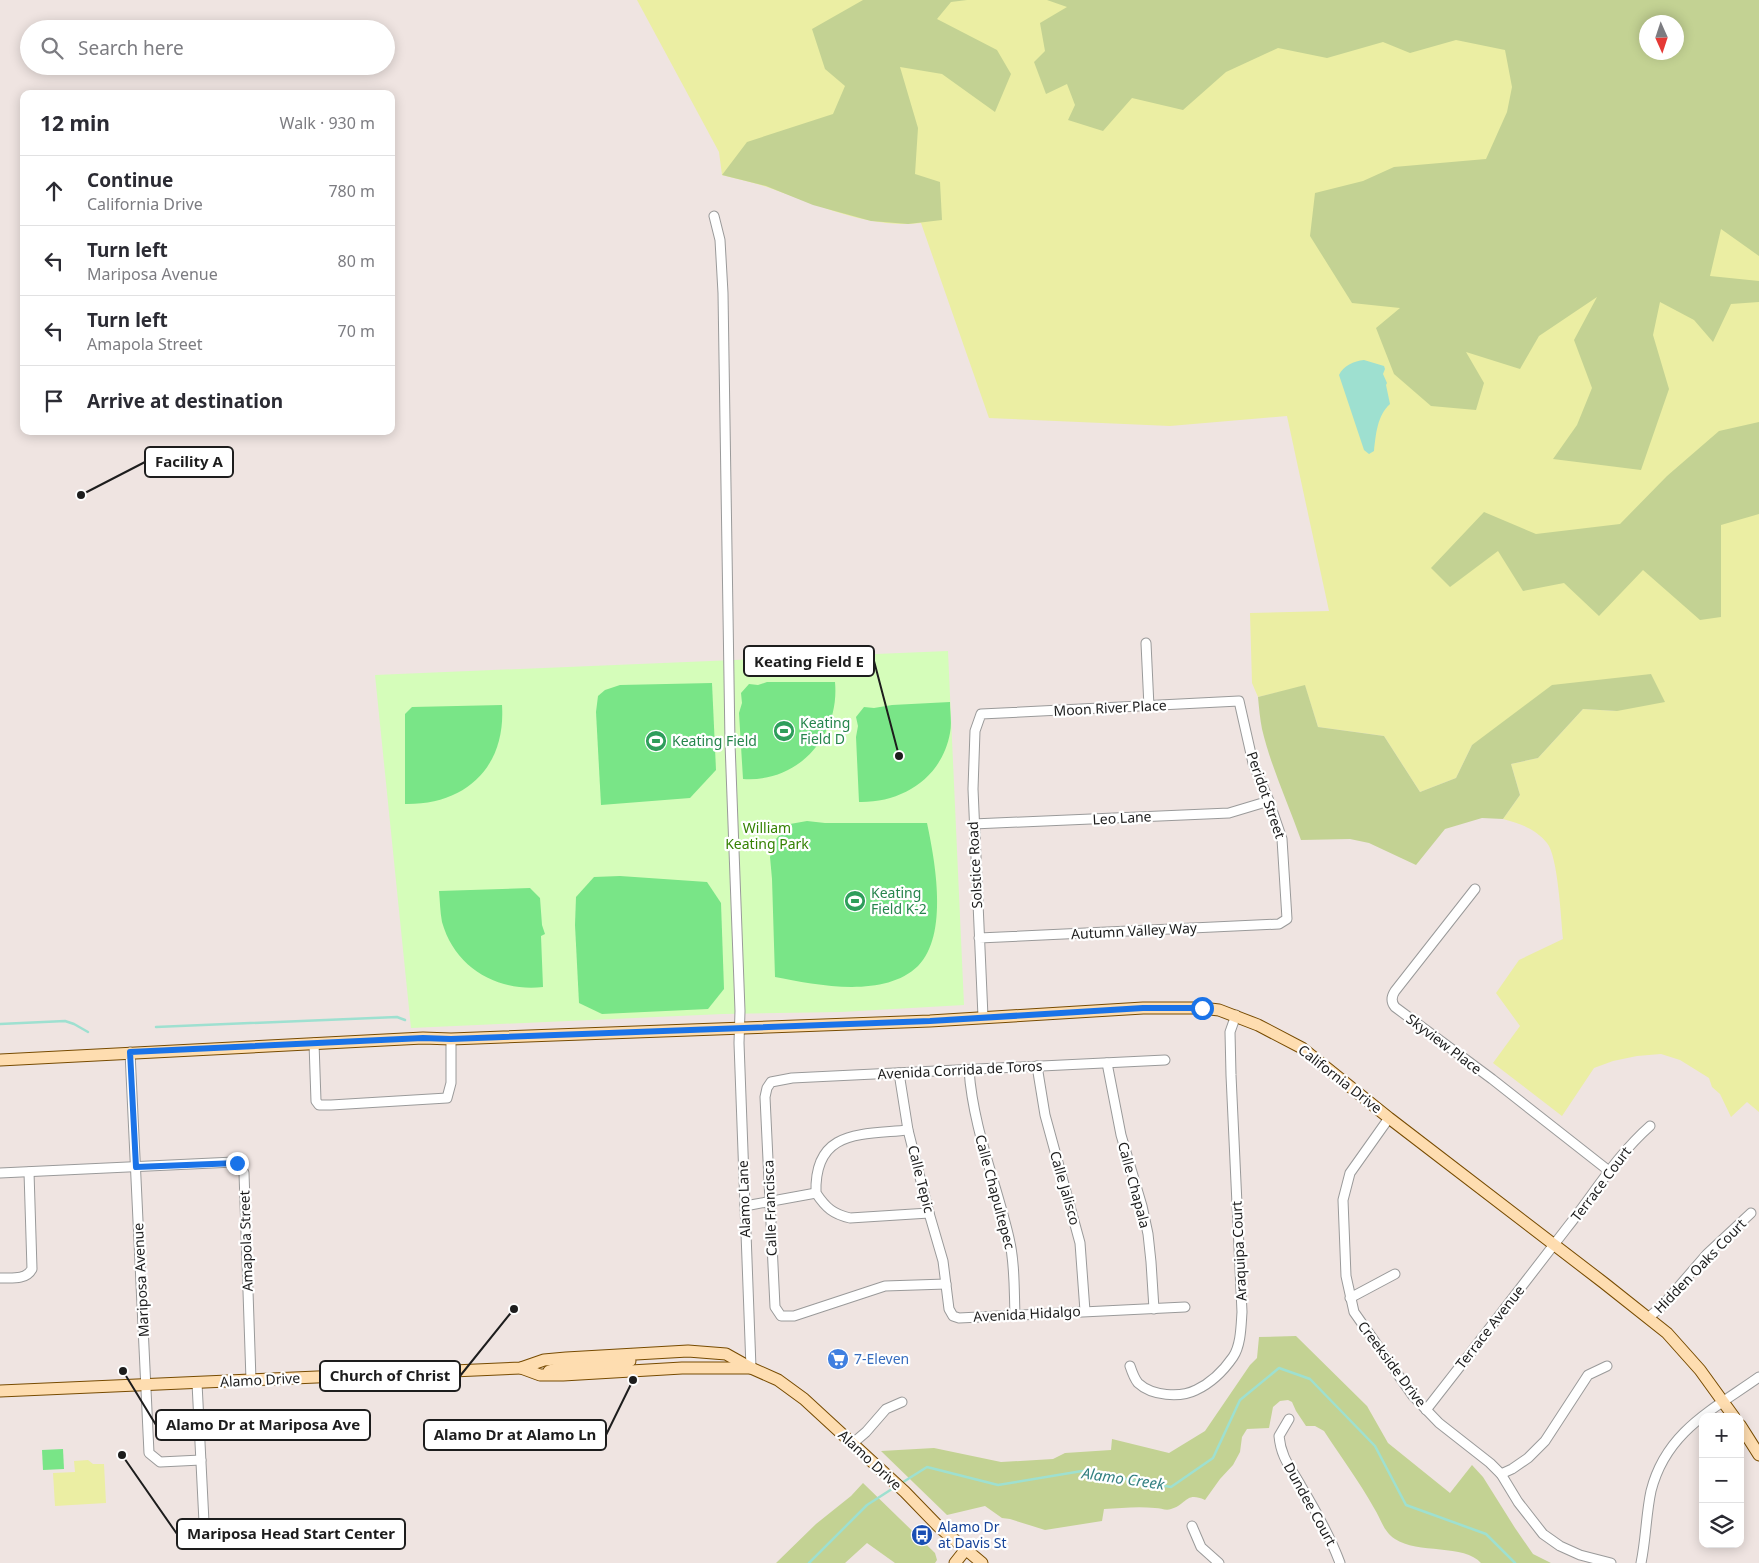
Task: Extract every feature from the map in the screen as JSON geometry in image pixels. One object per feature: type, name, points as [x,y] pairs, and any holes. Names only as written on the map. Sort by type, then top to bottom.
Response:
[{"type":"street","name":"Alamo Lane","points":[[714,216],[720,240],[723,293],[730,743],[751,1368]]},
{"type":"street","points":[[1146,643],[1149,707]]},
{"type":"street","name":"Moon River Place","points":[[981,714],[1239,702]]},
{"type":"street","name":"Peridot Street","points":[[1239,702],[1252,763],[1269,801],[1282,839],[1287,919]]},
{"type":"street","name":"Solstice Road","points":[[981,714],[975,731],[973,824],[983,1017]]},
{"type":"street","name":"Leo Lane","points":[[973,824],[1229,813],[1269,801]]},
{"type":"street","name":"Skyview Place","points":[[1474,889],[1395,992],[1392,997],[1392,1003],[1609,1172]]},
{"type":"street","name":"Autumn Valley Way","points":[[979,938],[1279,924],[1287,919]]},
{"type":"street","name":"California Drive","points":[[0,1060],[423,1038],[451,1039],[739,1029],[930,1021],[1177,1007],[1211,1009],[1236,1015],[1302,1048],[1389,1118],[1648,1318],[1672,1339],[1700,1370],[1731,1413]]},
{"type":"street","name":"Araquipa Court","points":[[1130,1366],[1134,1378],[1149,1390],[1163,1394],[1194,1391],[1209,1383],[1234,1355],[1239,1340],[1242,1312],[1230,1074],[1230,1032],[1236,1015]]},
{"type":"street","points":[[314,1043],[316,1101],[319,1104],[332,1105],[447,1098],[451,1084],[451,1039]]},
{"type":"street","name":"Mariposa Avenue","points":[[130,1052],[149,1453],[160,1462],[201,1460]]},
{"type":"street","name":"Avenida Corrida de Toros","points":[[765,1097],[771,1082],[781,1079],[1165,1060]]},
{"type":"street","name":"Calle Chapala","points":[[1107,1063],[1121,1135],[1146,1225],[1154,1308]]},
{"type":"street","name":"Calle Jalisco","points":[[1038,1066],[1044,1115],[1080,1243],[1085,1311]]},
{"type":"street","name":"Calle Chapultepec","points":[[969,1070],[980,1136],[1010,1239],[1014,1269],[1015,1315]]},
{"type":"street","name":"Calle Tepic","points":[[899,1073],[908,1130],[943,1261],[946,1284]]},
{"type":"street","name":"Calle Francisca","points":[[765,1097],[775,1308],[781,1316],[794,1316],[885,1286],[946,1284]]},
{"type":"street","name":"Creekside Drive","points":[[1389,1118],[1350,1173],[1346,1184],[1342,1215],[1346,1276],[1354,1312],[1413,1396],[1439,1423],[1490,1463],[1501,1474],[1518,1502],[1543,1534],[1560,1546],[1580,1555],[1611,1563]]},
{"type":"street","name":"Terrace Court","points":[[1554,1244],[1633,1142],[1650,1126]]},
{"type":"street","points":[[908,1130],[850,1136],[839,1141],[828,1149],[819,1164],[815,1179],[816,1193],[828,1208],[838,1215],[850,1218],[929,1213]]},
{"type":"street","name":"Amapola Street","points":[[0,1173],[234,1162],[239,1164],[243,1169],[251,1380]]},
{"type":"street","points":[[0,1278],[24,1277],[32,1269],[29,1172]]},
{"type":"street","points":[[745,1206],[816,1193]]},
{"type":"street","name":"Hidden Oaks Court","points":[[1648,1318],[1662,1306],[1707,1254],[1751,1213]]},
{"type":"street","name":"Terrace Avenue","points":[[1426,1410],[1554,1244]]},
{"type":"street","points":[[1350,1298],[1395,1274]]},
{"type":"street","name":"Avenida Hidalgo","points":[[946,1284],[949,1309],[953,1316],[959,1318],[1185,1307]]},
{"type":"street","name":"Alamo Drive","points":[[0,1392],[521,1368],[544,1360],[688,1351],[726,1354],[778,1380],[797,1394],[905,1492],[938,1526],[982,1563]]},
{"type":"street","points":[[541,1375],[563,1367],[633,1361],[651,1354]]},
{"type":"street","points":[[1501,1474],[1528,1458],[1545,1442],[1588,1376],[1607,1366]]},
{"type":"street","name":"Alamo Drive","points":[[521,1368],[541,1375],[594,1374],[682,1368],[751,1368]]},
{"type":"street","points":[[1641,1563],[1651,1491],[1659,1470],[1673,1445],[1687,1428],[1759,1376]]},
{"type":"street","points":[[196,1383],[206,1542]]},
{"type":"street","points":[[852,1444],[866,1432],[886,1409],[902,1402]]},
{"type":"street","name":"Dundee Court","points":[[1289,1419],[1279,1436],[1285,1462],[1300,1483],[1331,1539],[1340,1563]]},
{"type":"street","points":[[1744,1431],[1759,1455]]},
{"type":"street","points":[[1192,1526],[1201,1547],[1219,1563]]},
{"type":"street","points":[[954,1563],[966,1549]]},
{"type":"shaded area","points":[[637,0],[1759,0],[1759,1112],[1747,1102],[1731,1117],[1720,1094],[1712,1087],[1709,1078],[1680,1060],[1661,1054],[1613,1061],[1594,1068],[1562,1116],[1493,1063],[1520,1026],[1496,993],[1519,960],[1563,939],[1558,888],[1551,850],[1547,843],[1532,830],[1503,819],[1520,795],[1511,764],[1538,758],[1583,709],[1617,711],[1651,674],[1472,745],[1456,778],[1420,792],[1384,736],[1318,727],[1305,686],[1258,697],[1252,683],[1250,613],[1329,611],[1287,416],[1170,426],[989,418],[921,223],[901,224],[861,219],[761,185],[722,175],[719,152]]},
{"type":"shaded area","points":[[863,0],[967,0],[951,2],[937,19],[997,50],[1011,74],[995,112],[942,74],[900,67],[918,128],[915,174],[940,182],[942,220],[908,224],[871,221],[813,205],[766,186],[722,175],[747,142],[833,114],[845,86],[825,69],[812,29]]},
{"type":"shaded area","points":[[1047,0],[1759,0],[1759,256],[1721,229],[1710,276],[1759,281],[1759,302],[1731,304],[1713,342],[1694,320],[1660,302],[1653,335],[1669,389],[1641,470],[1553,459],[1577,425],[1592,388],[1574,340],[1597,297],[1539,336],[1520,369],[1466,352],[1484,383],[1476,410],[1431,406],[1394,374],[1376,328],[1400,308],[1352,303],[1310,236],[1315,193],[1363,181],[1394,167],[1486,159],[1507,112],[1512,87],[1505,50],[1456,40],[1410,53],[1383,42],[1327,58],[1278,48],[1226,72],[1183,110],[1132,98],[1103,131],[1068,120],[1075,105],[1067,84],[1046,94],[1034,62],[1045,51],[1040,23],[1067,7]]},
{"type":"shaded area","points":[[1364,360],[1384,366],[1383,374],[1387,383],[1390,404],[1382,414],[1374,451],[1369,454],[1364,450],[1339,375],[1349,364]]},
{"type":"shaded area","points":[[1759,422],[1759,514],[1721,525],[1721,617],[1700,620],[1643,570],[1599,616],[1564,583],[1523,591],[1498,551],[1450,587],[1431,568],[1484,512],[1536,534],[1620,524],[1667,476],[1719,431]]},
{"type":"shaded area","points":[[1651,674],[1665,702],[1617,711],[1583,709],[1538,758],[1511,764],[1520,795],[1503,819],[1482,818],[1445,829],[1416,865],[1369,843],[1350,839],[1301,840],[1266,743],[1261,725],[1258,697],[1305,685],[1318,727],[1384,736],[1420,792],[1456,778],[1472,745],[1552,685]]},
{"type":"shaded area","points":[[1296,1336],[1367,1406],[1388,1443],[1450,1493],[1472,1465],[1483,1477],[1533,1554],[1551,1563],[1481,1563],[1474,1557],[1464,1553],[1404,1544],[1395,1539],[1385,1529],[1362,1488],[1324,1431],[1315,1426],[1306,1426],[1292,1402],[1288,1400],[1280,1401],[1273,1407],[1269,1428],[1247,1429],[1242,1437],[1240,1452],[1233,1465],[1205,1500],[1194,1497],[1190,1498],[1169,1510],[1142,1507],[1104,1509],[1102,1521],[1045,1530],[1002,1518],[985,1506],[947,1515],[881,1451],[934,1448],[1001,1462],[1053,1459],[1065,1453],[1111,1450],[1112,1439],[1169,1453],[1205,1431],[1250,1365],[1257,1358],[1259,1337]]},
{"type":"shaded area","points":[[88,1460],[93,1464],[104,1464],[106,1503],[55,1506],[53,1473],[75,1472],[74,1461]]},
{"type":"shaded area","points":[[863,1483],[935,1553],[937,1560],[935,1563],[895,1563],[867,1543],[845,1563],[776,1563],[816,1524],[851,1496]]},
{"type":"green space","name":"William Keating Park","points":[[948,651],[964,1005],[841,1012],[723,1014],[411,1028],[375,675]]},
{"type":"green space","name":"Keating Field D","points":[[767,682],[835,682],[835,702],[823,737],[798,764],[781,773],[763,778],[743,779],[739,713],[742,703],[741,693],[749,684],[758,685]]},
{"type":"green space","name":"Keating Field","points":[[712,683],[716,770],[690,798],[601,805],[596,712],[598,696],[605,690],[620,685]]},
{"type":"green space","points":[[950,702],[951,729],[946,749],[929,775],[918,785],[890,798],[859,802],[856,737],[858,726],[856,717],[864,707],[874,708],[892,705]]},
{"type":"green space","points":[[502,705],[501,727],[497,747],[489,764],[478,778],[464,789],[446,798],[427,803],[405,804],[405,714],[412,707]]},
{"type":"green space","name":"Keating Field K-2","points":[[807,821],[825,823],[927,823],[936,877],[937,917],[934,936],[928,953],[918,966],[904,976],[887,983],[849,987],[829,986],[775,977],[770,857],[775,840],[790,824]]},
{"type":"green space","points":[[620,876],[707,882],[721,903],[724,989],[708,1009],[602,1014],[579,1003],[575,925],[576,897],[594,877]]},
{"type":"green space","points":[[530,888],[540,898],[542,925],[545,934],[541,936],[543,987],[526,988],[494,981],[480,974],[457,952],[448,938],[442,922],[439,891]]},
{"type":"green space","points":[[63,1449],[64,1469],[43,1470],[42,1450]]},
{"type":"waterway","points":[[156,1027],[397,1017],[405,1020]]},
{"type":"waterway","points":[[0,1024],[65,1021],[88,1032]]},
{"type":"waterway","name":"Alamo Creek","points":[[900,1484],[927,1467],[998,1485],[1082,1471],[1171,1487],[1213,1458],[1240,1400],[1279,1368],[1310,1379],[1375,1446],[1406,1505],[1486,1534],[1515,1563]]},
{"type":"waterway","name":"Alamo Creek","points":[[809,1563],[867,1505],[895,1487]]},
{"type":"place","name":"Facility A","points":[[81,495]]},
{"type":"place","name":"Keating Field D","points":[[784,731]]},
{"type":"place","name":"Keating Field","points":[[656,741]]},
{"type":"place","name":"Keating Field E","points":[[899,756]]},
{"type":"place","name":"Keating Field K-2","points":[[855,901]]},
{"type":"place","name":"Church of Christ","points":[[514,1309]]},
{"type":"place","name":"7-Eleven","points":[[838,1359]]},
{"type":"place","name":"Alamo Dr at Mariposa Ave","points":[[123,1371]]},
{"type":"place","name":"Alamo Dr at Alamo Ln","points":[[633,1380]]},
{"type":"place","name":"Mariposa Head Start Center","points":[[122,1455]]},
{"type":"place","name":"Alamo Dr at Davis St","points":[[922,1535]]},
{"type":"route","points":[[237,1163],[136,1167],[130,1052],[423,1038],[451,1039],[751,1029],[930,1021],[1143,1008],[1202,1008]]}]
